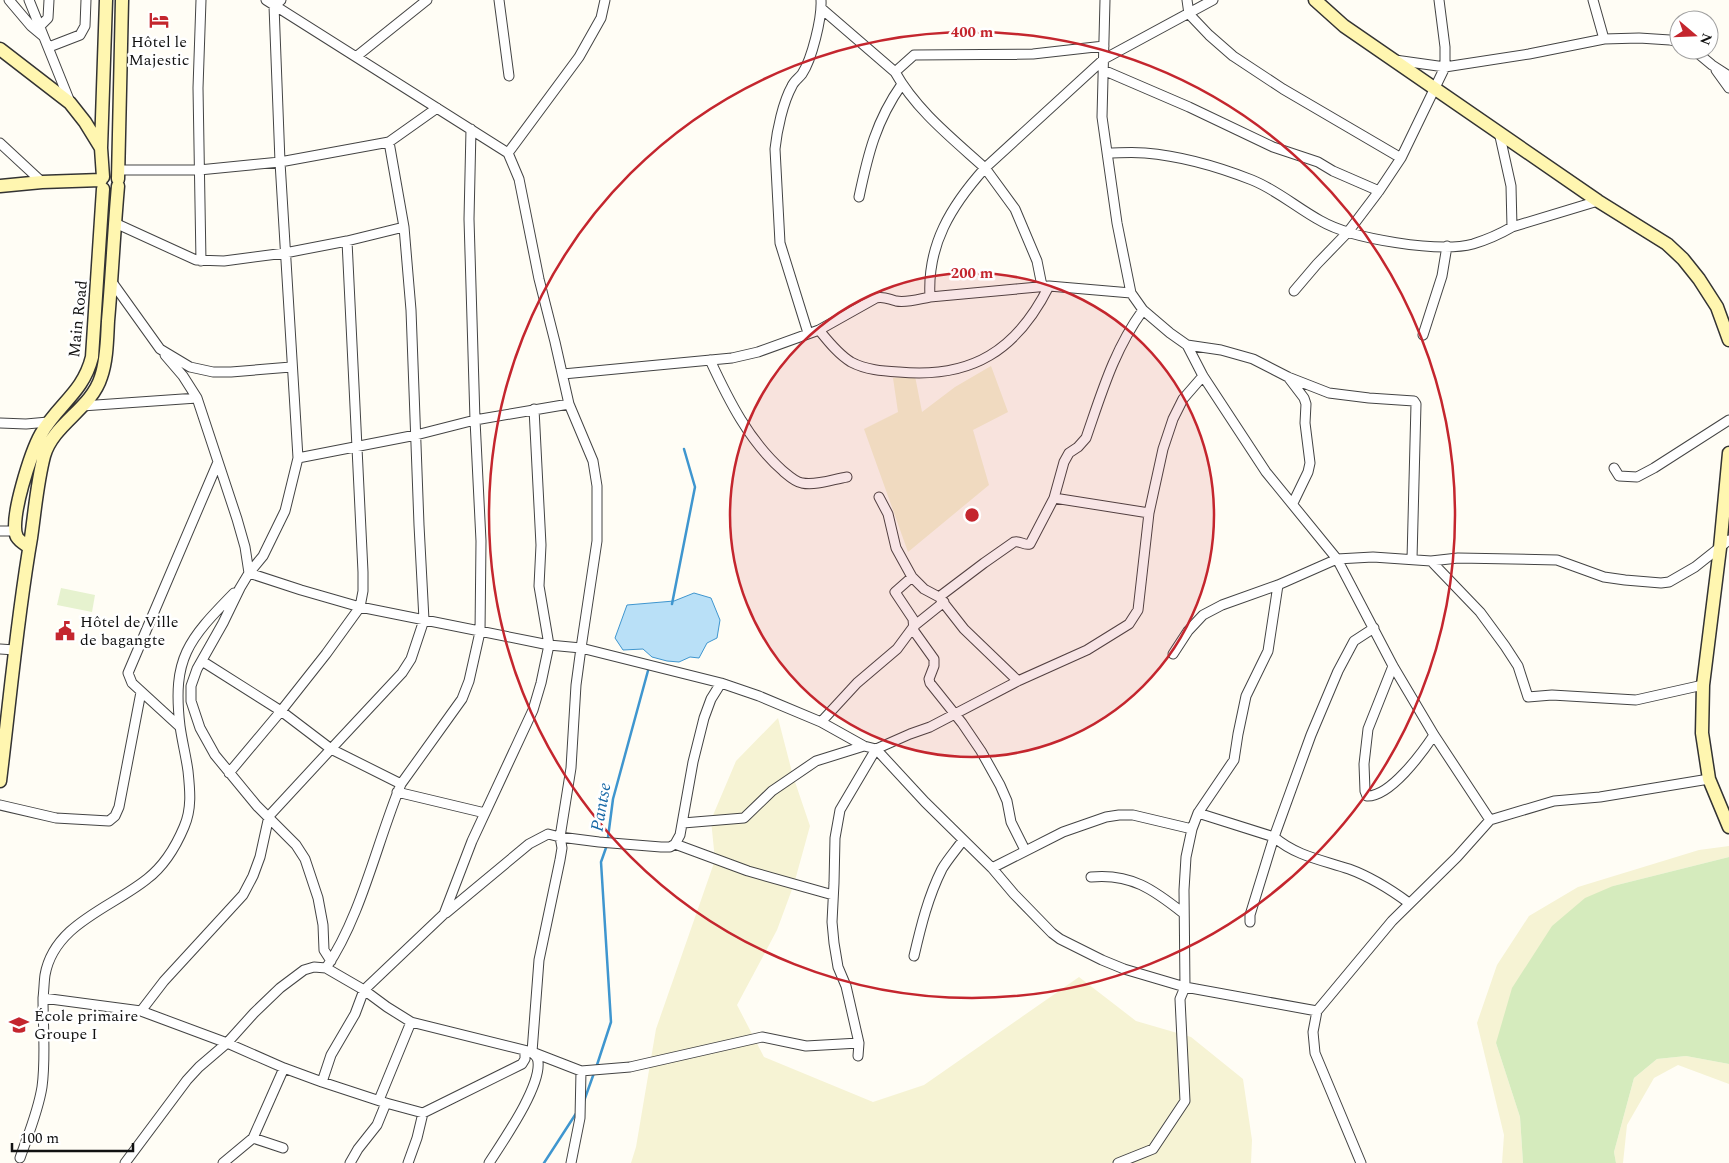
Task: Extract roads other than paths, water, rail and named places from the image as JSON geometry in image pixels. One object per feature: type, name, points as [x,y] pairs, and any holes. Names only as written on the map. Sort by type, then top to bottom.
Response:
[{"type":"main road","name":"Main Road","points":[[16,531],[18,504],[29,462],[37,442],[48,422],[82,382],[92,357],[102,182],[101,148],[106,0]]},
{"type":"main road","points":[[0,781],[40,473],[50,441],[82,406],[101,378],[107,340],[118,178],[122,0]]},
{"type":"main road","points":[[1315,0],[1344,26],[1393,60],[1598,201],[1667,244],[1683,259],[1717,306],[1729,340]]},
{"type":"main road","points":[[0,49],[70,103],[85,122],[101,148]]},
{"type":"main road","points":[[0,186],[42,182],[102,182],[108,192],[113,191],[118,178]]},
{"type":"main road","points":[[1729,453],[1724,544],[1703,686],[1702,733],[1709,779],[1729,826]]},
{"type":"main road","points":[[18,504],[35,505]]},
{"type":"main road","points":[[16,531],[20,540],[29,547]]},
{"type":"street","points":[[9,0],[47,43]]},
{"type":"street","points":[[29,0],[70,103]]},
{"type":"street","points":[[40,26],[48,18],[49,0]]},
{"type":"street","points":[[47,43],[80,35],[85,26],[86,0]]},
{"type":"street","points":[[201,0],[198,88],[201,261]]},
{"type":"street","points":[[43,998],[141,1011],[227,1043],[322,1082],[423,1113],[522,1064],[529,1052],[539,960],[562,848],[560,837],[571,768],[576,685],[597,541],[597,486],[593,461],[569,404],[539,279],[519,179],[508,153],[278,3],[266,0]]},
{"type":"street","points":[[357,56],[428,0]]},
{"type":"street","points":[[498,0],[509,76]]},
{"type":"street","points":[[508,153],[579,57],[601,18],[605,0]]},
{"type":"street","points":[[1105,0],[1102,118],[1117,223],[1131,292],[1143,310],[1187,345],[1221,350],[1253,359],[1329,393],[1414,401],[1416,404],[1412,559]]},
{"type":"street","points":[[1187,0],[1189,14],[1233,56],[1262,77],[1401,158]]},
{"type":"street","points":[[930,297],[929,277],[933,256],[948,217],[964,191],[984,168],[1104,59],[1213,0]]},
{"type":"street","points":[[1294,291],[1348,232],[1401,158],[1445,67],[1445,47],[1438,0]]},
{"type":"street","points":[[1593,0],[1604,40]]},
{"type":"street","points":[[278,3],[280,162],[298,458],[285,511],[263,556],[240,588],[197,669],[191,686],[191,701],[200,728],[215,755],[257,806],[296,845],[305,859],[318,898],[323,925],[324,950],[328,965],[411,1022],[529,1052],[581,1071],[630,1067],[762,1037],[806,1046],[859,1043]]},
{"type":"street","points":[[818,330],[834,348],[851,362],[869,369],[910,373],[946,372],[965,368],[988,358],[1009,342],[1032,316],[1045,286],[1037,261],[1015,209],[984,168],[932,120],[902,84],[895,72],[821,5]]},
{"type":"street","points":[[808,333],[780,243],[775,149],[777,135],[791,87],[806,67],[818,29],[821,5]]},
{"type":"street","points":[[1393,60],[1445,67],[1537,53],[1604,40],[1639,38],[1669,40]]},
{"type":"street","points":[[895,72],[914,55],[1033,54],[1104,46]]},
{"type":"street","points":[[1706,60],[1729,76]]},
{"type":"street","points":[[1712,65],[1729,88]]},
{"type":"street","points":[[1104,70],[1273,147],[1318,162],[1333,171],[1379,191]]},
{"type":"street","points":[[859,197],[868,154],[876,129],[902,84]]},
{"type":"street","points":[[118,178],[280,162],[388,142],[437,108]]},
{"type":"street","points":[[328,965],[354,912],[399,788],[462,699],[469,681],[480,632],[481,541],[475,420],[469,218],[471,129]]},
{"type":"street","points":[[1499,132],[1510,186],[1512,227]]},
{"type":"street","points":[[141,1011],[164,981],[243,895],[260,857],[269,816],[402,673],[411,659],[424,620],[411,310],[404,227],[388,142]]},
{"type":"street","points":[[0,143],[42,182]]},
{"type":"street","points":[[1107,153],[1145,153],[1172,157],[1216,168],[1265,186],[1321,221],[1348,232],[1414,245],[1447,246],[1473,244],[1512,227],[1598,201]]},
{"type":"street","points":[[115,224],[201,261],[224,262],[285,254],[404,227]]},
{"type":"street","points":[[229,773],[326,654],[360,607],[363,591],[363,572],[348,241]]},
{"type":"street","points":[[1423,335],[1442,276],[1447,246]]},
{"type":"street","points":[[112,282],[160,349],[183,376],[197,398],[240,528],[249,573]]},
{"type":"street","points":[[563,374],[732,358],[758,352],[818,330],[881,297],[896,301],[906,301],[1045,286],[1131,292]]},
{"type":"street","points":[[821,722],[857,683],[897,649],[914,626],[984,563],[1014,542],[1030,544],[1054,498],[1064,462],[1069,453],[1086,438],[1118,350],[1143,310]]},
{"type":"street","points":[[1187,345],[1203,376],[1266,472],[1337,559],[1393,666],[1434,735],[1490,820]]},
{"type":"street","points":[[160,349],[190,367],[213,372],[291,367]]},
{"type":"street","points":[[710,360],[727,397],[749,432],[773,462],[793,479],[804,484],[848,477]]},
{"type":"street","points":[[858,1056],[859,1043],[846,986],[838,966],[832,922],[835,838],[840,810],[876,749],[956,715],[1018,682],[1087,650],[1129,624],[1138,610],[1149,513],[1163,449],[1173,419],[1183,399],[1203,376]]},
{"type":"street","points":[[1288,376],[1304,398],[1306,404],[1305,423],[1310,464],[1293,503]]},
{"type":"street","points":[[82,406],[197,398]]},
{"type":"street","points":[[298,458],[416,435],[534,408],[569,404]]},
{"type":"street","points":[[444,914],[485,813],[533,710],[549,645],[539,586],[541,545],[534,408]]},
{"type":"street","points":[[1614,468],[1619,476],[1637,477],[1729,420]]},
{"type":"street","points":[[0,423],[26,424],[48,422]]},
{"type":"street","points":[[180,727],[132,683],[129,678],[130,668],[218,462]]},
{"type":"street","points":[[879,497],[888,514],[896,548],[912,577],[924,589],[942,600],[964,629],[1018,682]]},
{"type":"street","points":[[1054,498],[1149,513]]},
{"type":"street","points":[[0,531],[16,531]]},
{"type":"street","points":[[1173,654],[1188,630],[1203,615],[1222,605],[1278,585],[1337,559],[1373,557],[1431,560],[1458,558],[1557,560],[1604,576],[1661,583],[1669,582],[1695,567],[1724,544]]},
{"type":"street","points":[[1431,560],[1480,612],[1505,646],[1518,666],[1528,697],[1552,695],[1636,700],[1703,686]]},
{"type":"street","points":[[249,573],[360,607],[549,645],[582,648],[721,683],[759,696],[821,722],[864,746],[876,749],[1060,940],[1124,969],[1185,987],[1317,1010]]},
{"type":"street","points":[[912,577],[895,592],[913,619],[914,631],[934,659],[934,666],[929,679],[930,683],[956,715],[981,751],[1000,785],[1007,801],[1011,822],[1025,850]]},
{"type":"street","points":[[1118,1163],[1153,1149],[1186,1101],[1180,999],[1185,987],[1186,954],[1183,913],[1186,857],[1192,829],[1198,813],[1234,760],[1246,696],[1268,651],[1278,585]]},
{"type":"street","points":[[22,1161],[42,1089],[44,1071],[43,998],[46,974],[52,958],[62,940],[73,928],[148,879],[168,857],[176,844],[185,825],[190,806],[177,687],[181,664],[191,643],[207,621],[240,588]]},
{"type":"street","points":[[1250,922],[1250,915],[1274,838],[1311,735],[1338,671],[1354,641],[1374,628]]},
{"type":"street","points":[[0,649],[16,650]]},
{"type":"street","points":[[202,660],[281,711],[331,749],[399,788],[485,813]]},
{"type":"street","points":[[1393,666],[1368,729],[1364,764],[1364,791],[1367,796],[1379,793],[1396,781],[1410,767],[1434,735]]},
{"type":"street","points":[[322,1082],[331,1055],[355,1014],[364,990],[444,914],[529,844],[548,834],[599,842],[661,848],[670,847],[675,844],[683,823],[704,718],[711,699],[721,683]]},
{"type":"street","points":[[0,805],[56,818],[109,821],[115,816],[119,807],[141,692]]},
{"type":"street","points":[[683,823],[744,818],[772,790],[816,761],[864,746]]},
{"type":"street","points":[[1360,1163],[1315,1053],[1313,1032],[1317,1010],[1392,921],[1457,857],[1490,820],[1554,802],[1600,797],[1709,779]]},
{"type":"street","points":[[1198,813],[1274,838],[1292,850],[1362,874],[1390,889],[1409,903]]},
{"type":"street","points":[[992,868],[1062,832],[1119,814],[1133,814],[1192,829]]},
{"type":"street","points":[[914,956],[924,914],[932,892],[943,868],[963,840]]},
{"type":"street","points":[[675,844],[748,871],[833,895]]},
{"type":"street","points":[[1092,877],[1118,876],[1144,886],[1183,913]]},
{"type":"street","points":[[125,1163],[199,1066],[227,1043],[280,988],[304,970],[328,965]]},
{"type":"street","points":[[350,1163],[358,1149],[377,1125],[383,1102],[411,1022]]},
{"type":"street","points":[[490,1163],[531,1094],[539,1064],[536,1056],[529,1052]]},
{"type":"street","points":[[223,1163],[253,1138],[284,1068]]},
{"type":"street","points":[[571,1163],[580,1118],[581,1071]]},
{"type":"street","points":[[408,1163],[423,1113]]},
{"type":"street","points":[[253,1138],[283,1148]]},
{"type":"water","points":[[694,593],[711,598],[720,620],[717,638],[707,643],[699,658],[690,657],[679,662],[667,661],[652,657],[643,649],[623,650],[615,638],[627,605],[674,601]]},
{"type":"waterway","name":"Pantse","points":[[672,604],[695,487],[684,449]]},
{"type":"waterway","name":"Pantse","points":[[596,1068],[611,1022],[601,862],[607,845],[613,799],[649,667]]},
{"type":"waterway","name":"Pantse","points":[[584,1101],[594,1073]]},
{"type":"waterway","name":"Pantse","points":[[544,1163],[577,1112]]},
{"type":"place","name":"Hôtel le Majestic","points":[[159,20]]},
{"type":"place","name":"Hôtel de Ville de bagangte","points":[[65,631]]},
{"type":"place","name":"École primaire Groupe I","points":[[19,1025]]}]
